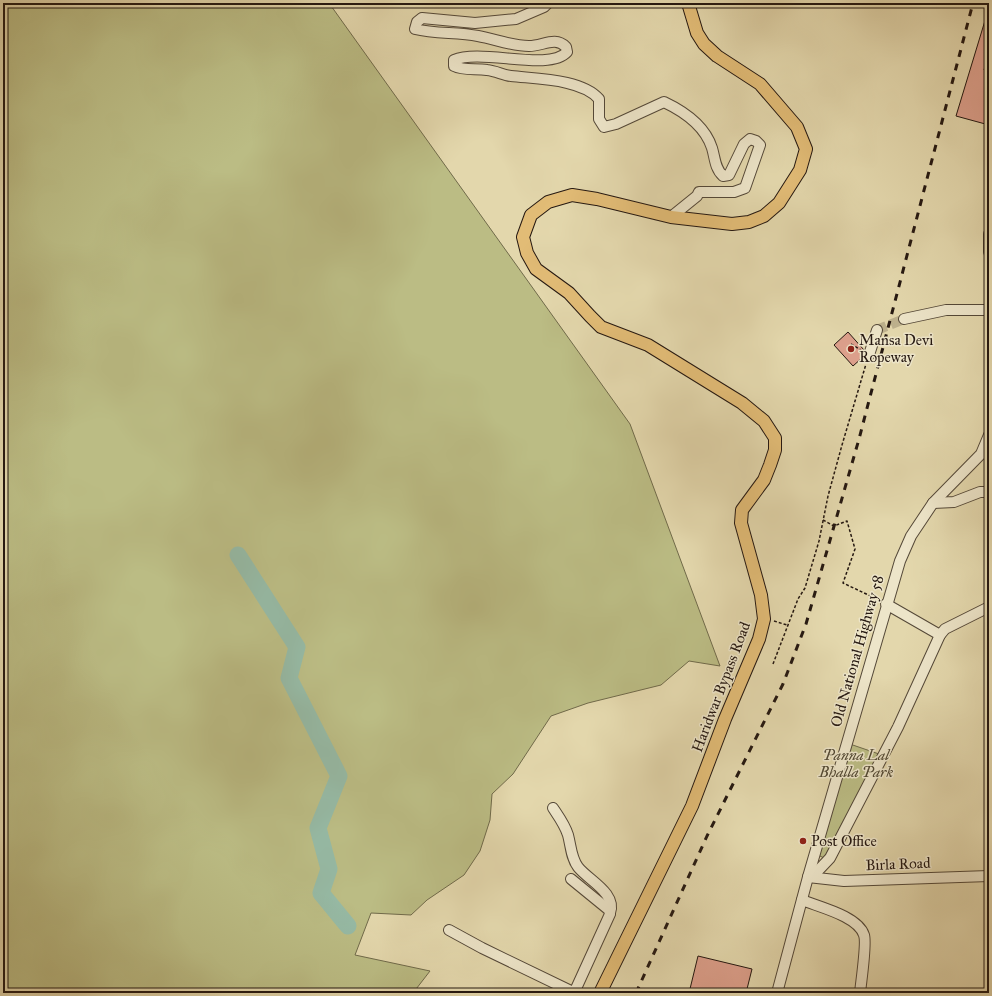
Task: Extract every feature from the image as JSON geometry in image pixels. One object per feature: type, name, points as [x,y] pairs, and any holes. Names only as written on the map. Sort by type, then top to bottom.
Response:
[{"type":"main road","name":"Haridwar Bypass Road","points":[[600,993],[692,806],[725,719],[759,639],[764,619],[761,595],[741,523],[742,510],[764,480],[775,450],[775,438],[764,420],[742,403],[648,345],[601,327],[570,293],[536,269],[527,253],[523,237],[531,215],[548,202],[572,194],[597,198],[671,217],[732,224],[749,222],[764,216],[779,203],[800,170],[806,149],[797,127],[760,84],[717,56],[704,44],[697,33],[688,3]]},
{"type":"street","points":[[548,3],[516,19],[475,23],[422,18],[416,22],[415,28],[478,35],[522,46],[532,46],[554,40],[562,43],[566,47],[567,52],[563,57],[553,59],[514,60],[463,56],[454,60],[454,66],[459,68],[488,70],[509,76],[581,86],[592,91],[599,99],[599,119],[604,126],[616,124],[664,102],[682,110],[696,123],[712,146],[718,172],[723,176],[729,175],[744,144],[750,139],[756,141],[760,145],[745,188],[734,192],[699,192],[697,196],[671,217]]},
{"type":"street","points":[[989,234],[989,252]]},
{"type":"street","points":[[904,319],[946,310],[989,310]]},
{"type":"street","points":[[869,355],[877,330]]},
{"type":"street","name":"Old National Highway 58","points":[[777,993],[886,604],[900,561],[910,536],[934,503],[982,454],[989,435]]},
{"type":"street","points":[[934,503],[954,502],[980,492],[989,492]]},
{"type":"street","points":[[886,604],[940,635]]},
{"type":"street","points":[[810,877],[830,858],[898,727],[940,635],[945,629],[989,607]]},
{"type":"street","points":[[450,930],[482,948],[574,993],[610,912],[611,906],[605,892],[586,876],[577,865],[564,825],[553,808]]},
{"type":"street","name":"Birla Road","points":[[810,877],[844,881],[989,876]]},
{"type":"street","points":[[571,879],[610,912]]},
{"type":"street","points":[[802,900],[840,914],[860,926],[865,936],[860,993]]},
{"type":"path","points":[[773,664],[798,599],[805,588],[828,496],[860,380],[869,355],[851,344]]},
{"type":"path","points":[[823,520],[834,526],[847,521],[855,549],[842,583],[886,604]]},
{"type":"path","points":[[764,619],[788,626]]},
{"type":"green space","points":[[3,3],[329,3],[630,424],[720,666],[689,661],[661,685],[588,703],[551,716],[513,774],[492,794],[490,820],[480,851],[464,875],[427,900],[411,915],[371,913],[355,955],[430,971],[413,993],[3,993]]},
{"type":"green space","name":"Panna Lal Bhalla Park","points":[[844,742],[879,754],[824,858],[816,854]]},
{"type":"building","points":[[987,14],[989,14],[989,52],[984,70],[989,71],[989,125],[956,116]]},
{"type":"building","name":"Mansa Devi Ropeway","points":[[848,332],[864,350],[863,357],[853,366],[834,345]]},
{"type":"building","points":[[698,956],[752,969],[746,993],[689,993]]},
{"type":"waterway","points":[[238,555],[297,647],[289,678],[339,776],[318,828],[329,869],[321,893],[348,926]]},
{"type":"tunnel","points":[[877,330],[904,319]]},
{"type":"railway","points":[[636,993],[707,836],[783,684],[806,624],[859,439],[973,3]]},
{"type":"place","name":"Mansa Devi Ropeway","points":[[851,349]]},
{"type":"place","name":"Post Office","points":[[803,841]]}]
